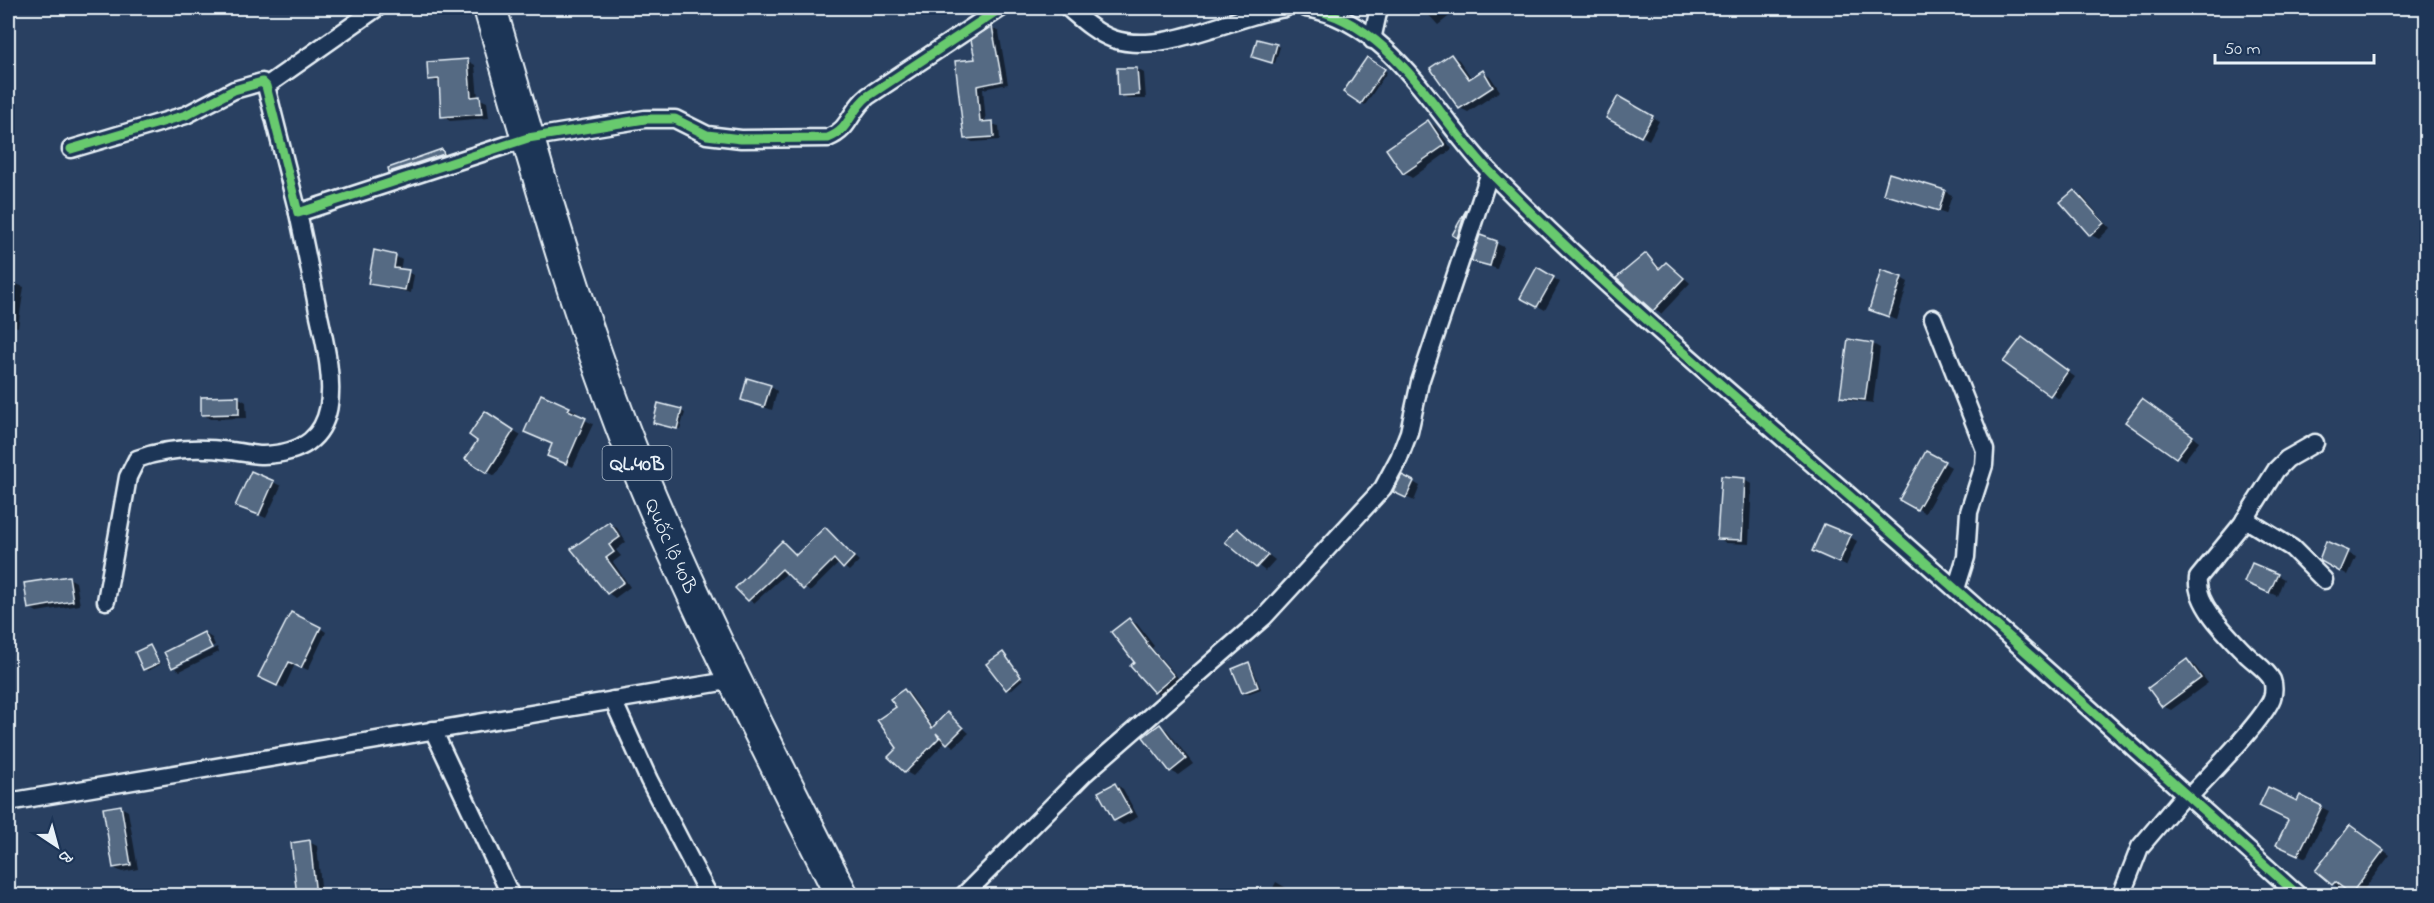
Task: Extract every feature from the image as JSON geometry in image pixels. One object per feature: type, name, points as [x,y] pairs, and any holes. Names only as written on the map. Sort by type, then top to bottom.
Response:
[{"type":"highway","name":"Quốc lộ 40B","points":[[490,8],[578,303],[639,470],[718,648],[842,896]]},
{"type":"street","points":[[266,86],[377,8]]},
{"type":"street","points":[[298,213],[528,138],[645,119],[675,119],[707,135],[741,139],[828,138],[840,134],[858,104],[868,96],[1001,8]]},
{"type":"street","points":[[1068,8],[1088,25],[1112,39],[1134,44],[1196,34],[1285,8]]},
{"type":"street","points":[[1306,8],[1337,17],[1372,40],[1405,67],[1490,172],[1665,338],[1956,589],[2299,896]]},
{"type":"street","points":[[1372,40],[1379,8]]},
{"type":"street","points":[[71,149],[186,115],[257,82],[266,86]]},
{"type":"street","points":[[106,601],[128,477],[137,459],[167,452],[199,449],[260,455],[290,451],[312,440],[326,421],[332,397],[330,367],[298,213],[266,86]]},
{"type":"street","points":[[963,896],[1084,774],[1264,617],[1383,488],[1399,458],[1409,432],[1420,382],[1490,172]]},
{"type":"street","points":[[1933,318],[1985,450],[1984,465],[1969,512],[1966,557],[1956,589]]},
{"type":"street","points":[[2121,896],[2140,847],[2263,712],[2274,691],[2272,681],[2216,618],[2197,588],[2202,573],[2245,519],[2276,470],[2287,459],[2315,443]]},
{"type":"street","points":[[2245,519],[2292,548],[2324,580]]},
{"type":"street","points":[[8,802],[734,680]]},
{"type":"street","points":[[613,700],[649,780],[709,896]]},
{"type":"street","points":[[433,730],[510,894],[492,896]]},
{"type":"building","points":[[992,26],[1002,81],[977,86],[980,122],[993,121],[994,137],[964,139],[955,61],[975,59],[971,40]]},
{"type":"building","points":[[1257,39],[1277,44],[1272,63],[1252,57]]},
{"type":"building","points":[[1451,54],[1469,79],[1483,70],[1493,87],[1459,109],[1430,68]]},
{"type":"building","points":[[1367,57],[1385,69],[1361,104],[1343,92]]},
{"type":"building","points":[[468,59],[471,97],[480,96],[482,114],[441,117],[439,79],[428,80],[427,62]]},
{"type":"building","points":[[1117,68],[1137,68],[1139,95],[1118,96]]},
{"type":"building","points":[[1618,96],[1653,116],[1641,137],[1606,118]]},
{"type":"building","points":[[1428,120],[1445,145],[1403,174],[1386,149]]},
{"type":"building","points":[[442,149],[444,154],[389,172],[388,168]]},
{"type":"building","points":[[1889,173],[1945,190],[1939,211],[1883,194]]},
{"type":"building","points":[[2074,190],[2104,223],[2090,236],[2060,202]]},
{"type":"building","points":[[1466,210],[1457,238],[1452,235]]},
{"type":"building","points":[[1480,235],[1497,241],[1490,266],[1471,261]]},
{"type":"building","points":[[374,250],[396,255],[394,268],[409,270],[405,290],[368,284]]},
{"type":"building","points":[[1646,253],[1659,269],[1666,262],[1684,278],[1653,311],[1616,278]]},
{"type":"building","points":[[1537,267],[1554,277],[1537,307],[1520,298]]},
{"type":"building","points":[[1881,270],[1902,277],[1889,317],[1869,310]]},
{"type":"building","points":[[2022,337],[2068,371],[2050,396],[2003,362]]},
{"type":"building","points":[[1848,339],[1873,343],[1865,400],[1840,397]]},
{"type":"building","points":[[747,378],[771,385],[764,407],[741,400]]},
{"type":"building","points":[[541,394],[570,407],[568,410],[586,418],[566,464],[547,456],[552,444],[524,432]]},
{"type":"building","points":[[239,396],[239,414],[201,415],[201,397]]},
{"type":"building","points":[[2142,399],[2193,436],[2176,458],[2125,422]]},
{"type":"building","points":[[658,403],[682,409],[677,429],[653,423]]},
{"type":"building","points":[[485,411],[514,430],[487,473],[465,459],[477,441],[469,435]]},
{"type":"building","points":[[1926,451],[1945,461],[1917,510],[1899,500]]},
{"type":"building","points":[[251,471],[274,481],[259,515],[235,506]]},
{"type":"building","points":[[1402,475],[1414,481],[1406,498],[1393,492]]},
{"type":"building","points":[[1721,476],[1745,478],[1742,540],[1717,539]]},
{"type":"building","points":[[609,522],[620,537],[609,545],[614,552],[606,558],[624,582],[607,594],[571,549]]},
{"type":"building","points":[[1824,524],[1851,535],[1839,563],[1812,551]]},
{"type":"building","points":[[825,527],[854,557],[843,569],[834,559],[803,590],[782,569],[748,601],[735,588],[782,541],[796,555]]},
{"type":"building","points":[[1237,528],[1268,555],[1256,568],[1225,542]]},
{"type":"building","points":[[2326,541],[2349,551],[2340,572],[2319,560]]},
{"type":"building","points":[[2252,563],[2278,574],[2269,593],[2244,582]]},
{"type":"building","points":[[69,576],[73,601],[28,609],[24,583]]},
{"type":"building","points":[[291,612],[321,627],[301,668],[289,662],[277,686],[258,677]]},
{"type":"building","points":[[1129,618],[1146,643],[1174,676],[1154,693],[1130,666],[1134,662],[1111,632]]},
{"type":"building","points":[[204,632],[212,648],[172,668],[164,652]]},
{"type":"building","points":[[150,645],[159,663],[143,670],[135,652]]},
{"type":"building","points":[[1003,652],[1021,677],[1006,690],[986,664]]},
{"type":"building","points":[[2187,659],[2201,678],[2162,707],[2148,688]]},
{"type":"building","points":[[1249,662],[1258,687],[1242,693],[1232,669]]},
{"type":"building","points":[[904,689],[932,728],[947,712],[963,728],[947,744],[936,733],[939,738],[905,773],[888,757],[897,748],[877,720],[896,707],[890,699]]},
{"type":"building","points":[[1160,724],[1186,759],[1170,772],[1143,737]]},
{"type":"building","points":[[1115,783],[1131,812],[1114,821],[1098,792]]},
{"type":"building","points":[[2268,787],[2297,801],[2300,795],[2322,806],[2298,855],[2276,845],[2288,820],[2259,806]]},
{"type":"building","points":[[121,805],[131,865],[113,868],[103,808]]},
{"type":"building","points":[[2350,825],[2384,850],[2351,894],[2335,882],[2332,885],[2315,871]]},
{"type":"building","points":[[310,840],[316,896],[297,896],[291,843]]},
{"type":"cycle path","points":[[71,149],[186,115],[234,90],[262,82],[266,86],[298,213],[528,138],[645,119],[675,119],[707,135],[741,139],[828,138],[846,125],[868,96],[1001,8]]},
{"type":"cycle path","points":[[1306,8],[1336,17],[1364,32],[1388,52],[1411,75],[1492,174],[1575,255],[1953,587],[2299,896]]}]
